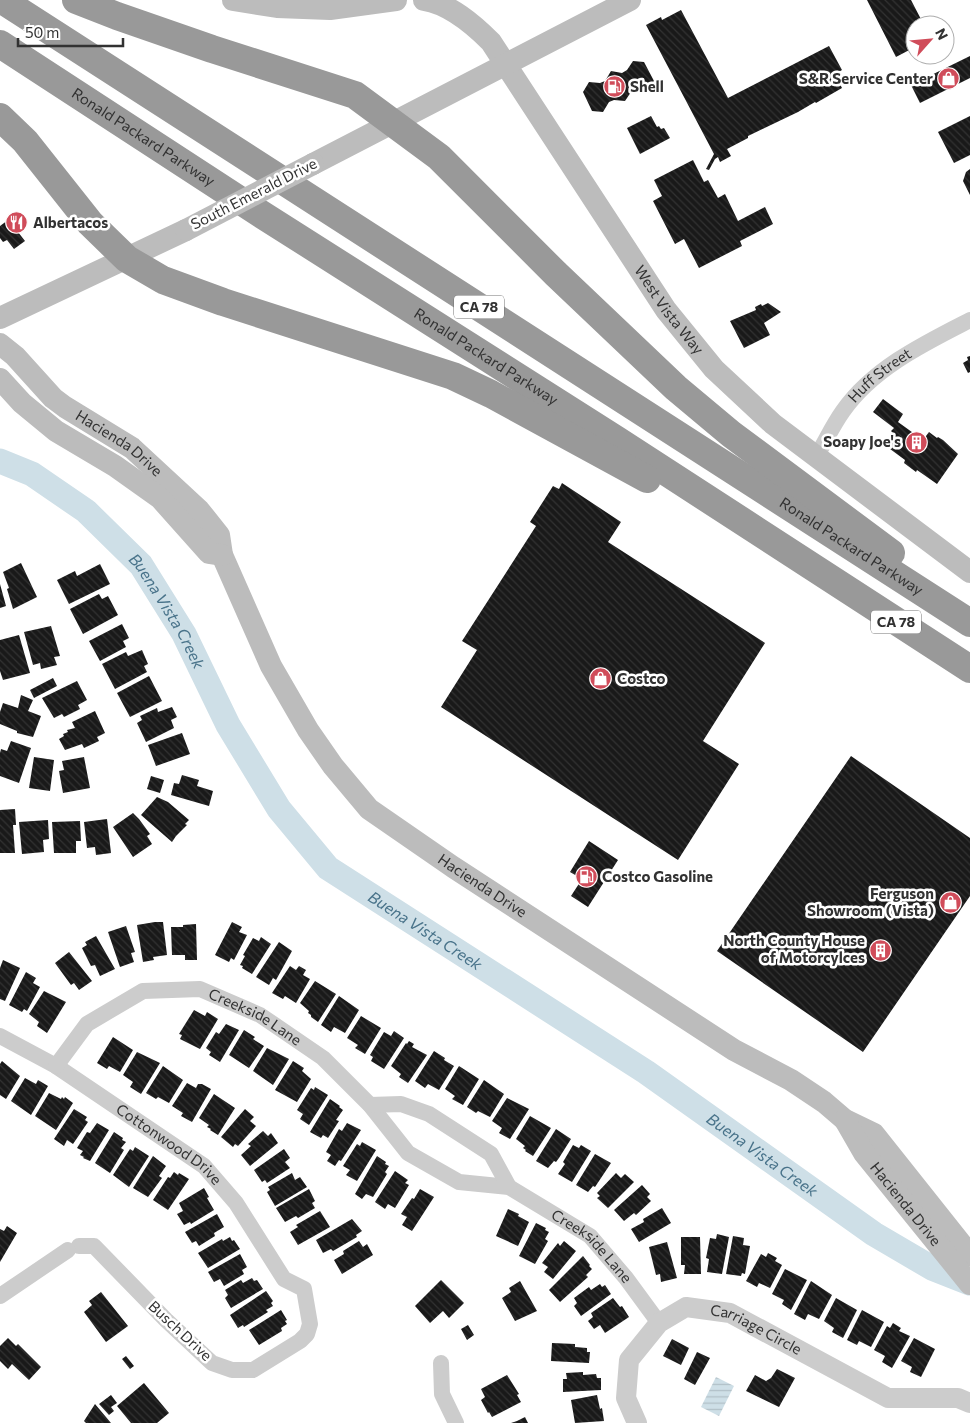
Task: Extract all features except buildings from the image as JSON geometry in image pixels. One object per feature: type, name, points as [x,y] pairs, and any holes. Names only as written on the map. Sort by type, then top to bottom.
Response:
[{"type":"highway","name":"Ronald Packard Parkway","points":[[2,0],[963,619]]},
{"type":"highway","points":[[76,0],[116,16],[355,96],[439,158],[556,274],[676,388],[731,434],[887,549],[963,619]]},
{"type":"highway","name":"Ronald Packard Parkway","points":[[0,44],[970,669]]},
{"type":"highway","points":[[0,117],[25,141],[90,223],[126,259],[163,280],[223,302],[454,376],[491,394],[823,574]]},
{"type":"main road","points":[[233,0],[277,8],[330,9],[396,0]]},
{"type":"main road","name":"West Vista Way","points":[[424,0],[447,8],[474,26],[491,42],[666,310],[714,369],[773,424],[970,572]]},
{"type":"main road","name":"South Emerald Drive","points":[[0,318],[186,230],[630,0]]},
{"type":"main road","name":"Hacienda Drive","points":[[0,344],[15,356],[53,398],[132,448],[199,510],[219,535],[222,555],[270,663],[303,722],[333,766],[369,809],[453,867],[734,1050],[791,1080],[824,1102],[845,1120],[874,1134],[902,1184],[970,1284]]},
{"type":"main road","name":"Hacienda Drive","points":[[0,379],[22,403],[56,431],[115,466],[160,498],[209,553],[222,555]]},
{"type":"main road","name":"Hacienda Drive","points":[[902,1184],[970,1255]]},
{"type":"street","name":"Huff Street","points":[[816,458],[843,410],[869,382],[915,349],[970,320]]},
{"type":"street","name":"Creekside Lane","points":[[56,1066],[87,1024],[143,991],[200,989],[260,1015],[323,1058],[370,1105],[408,1153],[459,1182],[509,1187],[590,1236],[626,1278],[659,1323]]},
{"type":"street","name":"Cottonwood Drive","points":[[0,1036],[56,1066],[204,1166],[236,1204],[284,1279],[304,1289]]},
{"type":"street","points":[[370,1105],[401,1104],[429,1114],[491,1154],[509,1187]]},
{"type":"street","name":"Busch Drive","points":[[0,1296],[74,1248],[94,1246],[166,1320],[212,1363],[232,1370],[253,1370],[300,1341],[307,1334],[310,1324],[304,1289]]},
{"type":"street","name":"Carriage Circle","points":[[637,1423],[626,1398],[629,1360],[659,1323],[686,1307],[730,1313],[888,1398],[966,1395]]},
{"type":"street","points":[[441,1363],[442,1394],[456,1423]]},
{"type":"shaded area","points":[[716,1377],[734,1386],[719,1416],[701,1407]]},
{"type":"waterway","name":"Buena Vista Creek","points":[[0,461],[32,474],[86,511],[141,565],[184,634],[228,725],[279,809],[328,868],[646,1072],[874,1234],[932,1268],[970,1283]]},
{"type":"place","name":"S&R Service Center","points":[[949,79]]},
{"type":"place","name":"Shell","points":[[614,87]]},
{"type":"place","name":"Albertacos","points":[[17,223]]},
{"type":"place","name":"Soapy Joe's","points":[[917,442]]},
{"type":"place","name":"Costco","points":[[601,679]]},
{"type":"place","name":"Costco Gasoline","points":[[586,877]]},
{"type":"place","name":"Ferguson Showroom (Vista)","points":[[950,903]]},
{"type":"place","name":"North County House of Motorcylces","points":[[881,950]]}]
